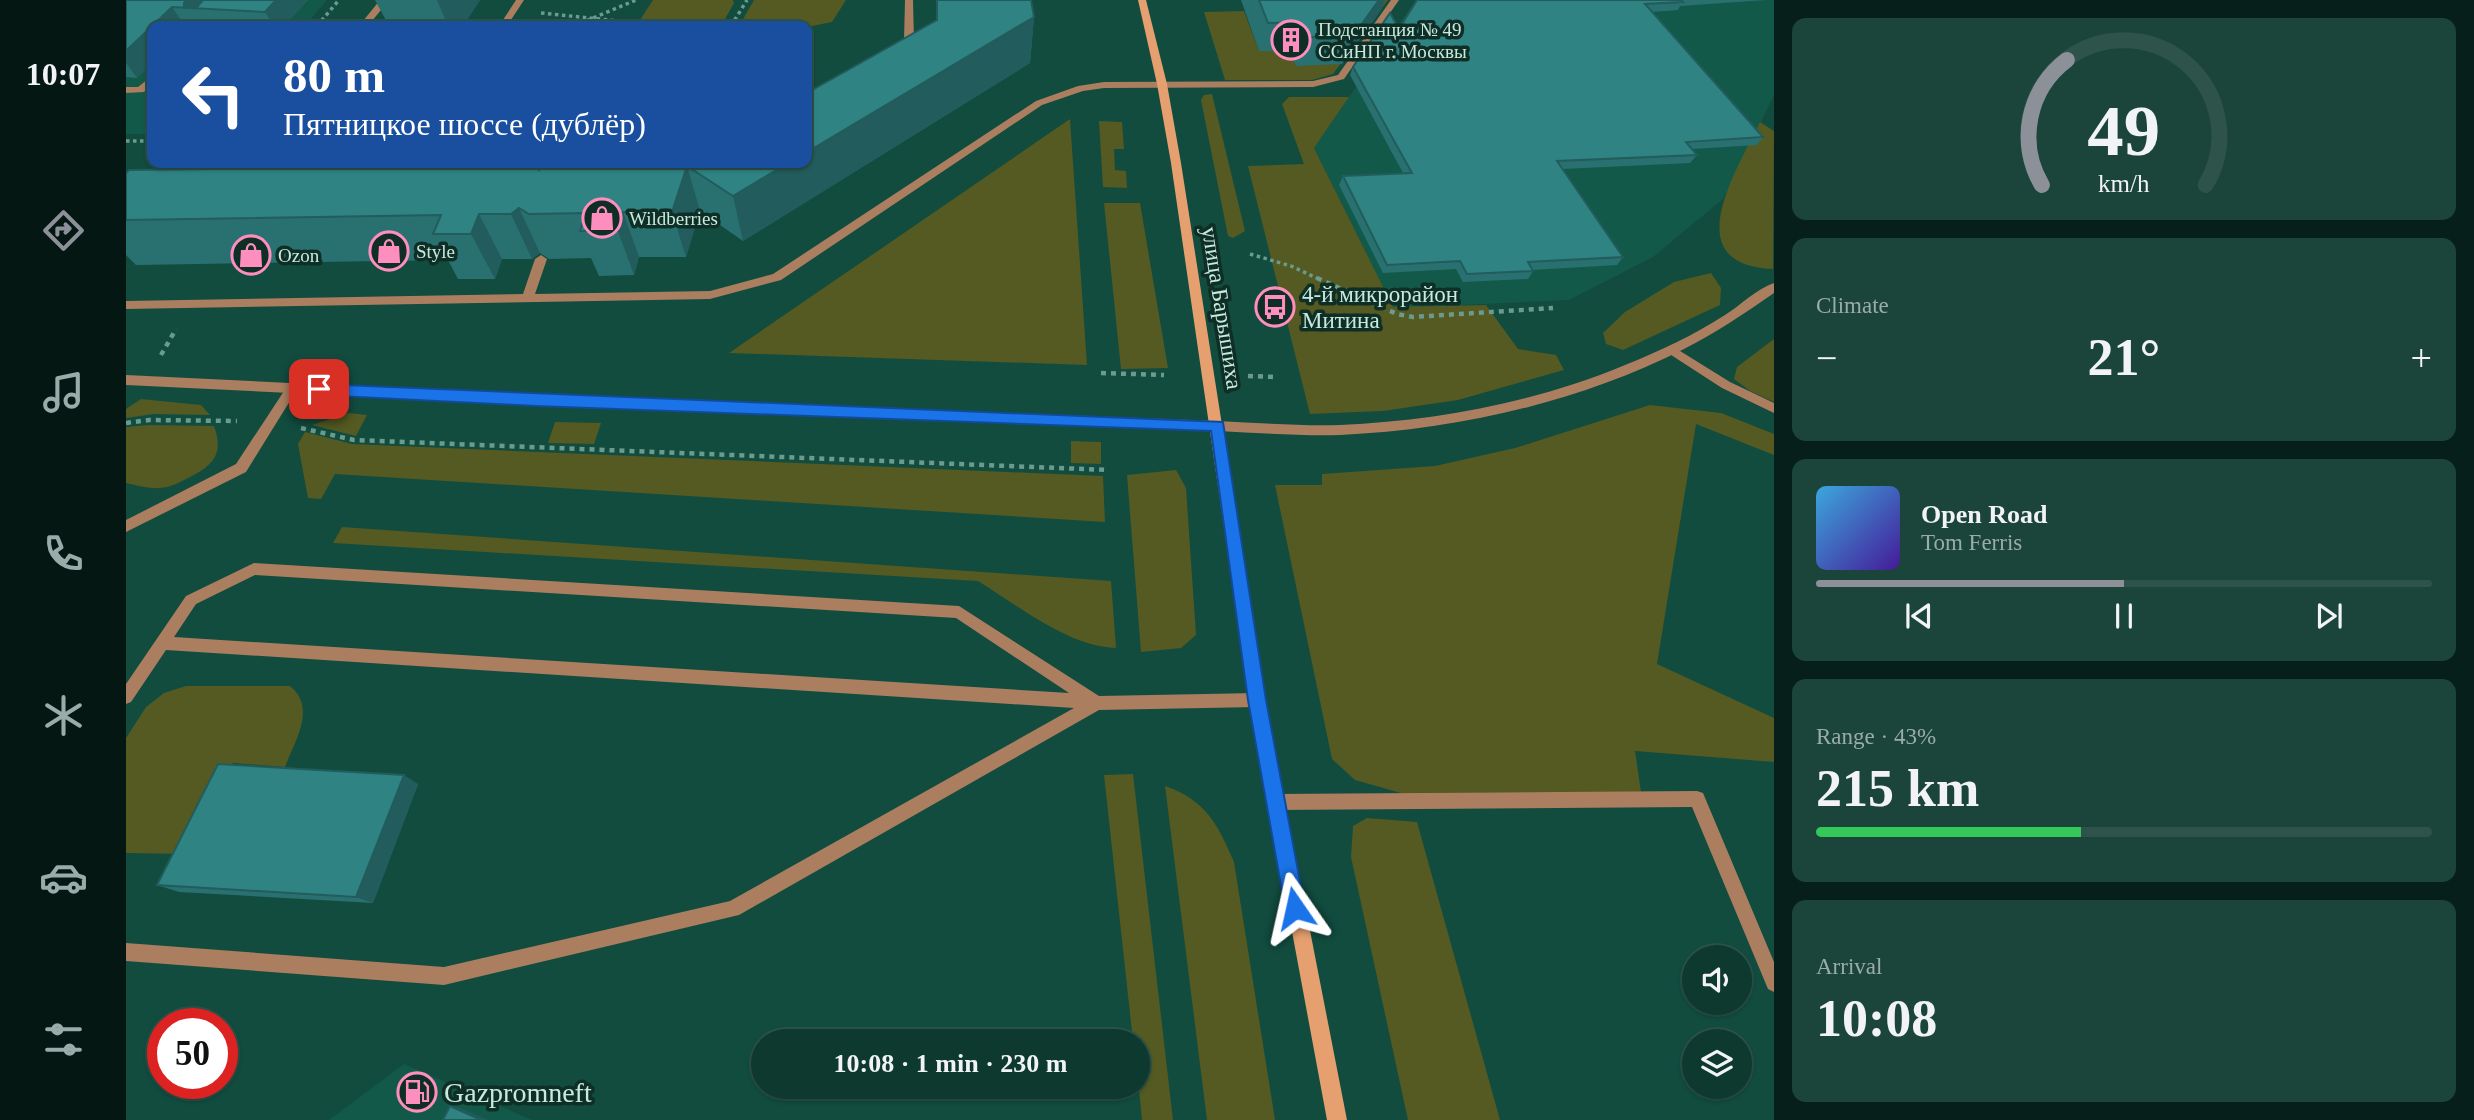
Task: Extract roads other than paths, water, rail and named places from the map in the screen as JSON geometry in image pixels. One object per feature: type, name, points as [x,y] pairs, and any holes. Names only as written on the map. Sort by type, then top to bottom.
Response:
[{"type":"main road","name":"улица Барышиха","points":[[1142,0],[1162,84],[1218,426],[1257,700],[1337,1120]]},
{"type":"street","points":[[367,21],[385,0]]},
{"type":"street","points":[[506,21],[520,0]]},
{"type":"street","points":[[886,55],[909,42],[909,0]]},
{"type":"street","points":[[126,305],[710,295],[777,277],[1040,103],[1081,88],[1162,84],[1313,84],[1341,77],[1395,0]]},
{"type":"street","points":[[126,90],[141,90],[147,84]]},
{"type":"street","points":[[528,298],[541,259]]},
{"type":"street","points":[[126,380],[536,400],[1354,429],[1438,422],[1608,377],[1672,350],[1740,312],[1774,286]]},
{"type":"street","points":[[1672,350],[1726,385],[1774,408]]},
{"type":"street","points":[[126,526],[241,468],[292,388]]},
{"type":"street","points":[[126,697],[191,600],[254,569],[959,611],[1097,702]]},
{"type":"street","points":[[162,643],[1097,702],[1257,700]]},
{"type":"street","points":[[126,952],[444,976],[733,909],[1097,702]]},
{"type":"street","points":[[1275,802],[1698,799],[1774,983]]},
{"type":"place","name":"Подстанция № 49 ССиНП г. Москвы","points":[[1291,40]]},
{"type":"place","name":"Wildberries","points":[[602,218]]},
{"type":"place","name":"Style","points":[[389,251]]},
{"type":"place","name":"Ozon","points":[[251,255]]},
{"type":"place","name":"4-й микрорайон Митина","points":[[1275,307]]},
{"type":"place","name":"Gazpromneft","points":[[417,1092]]}]
